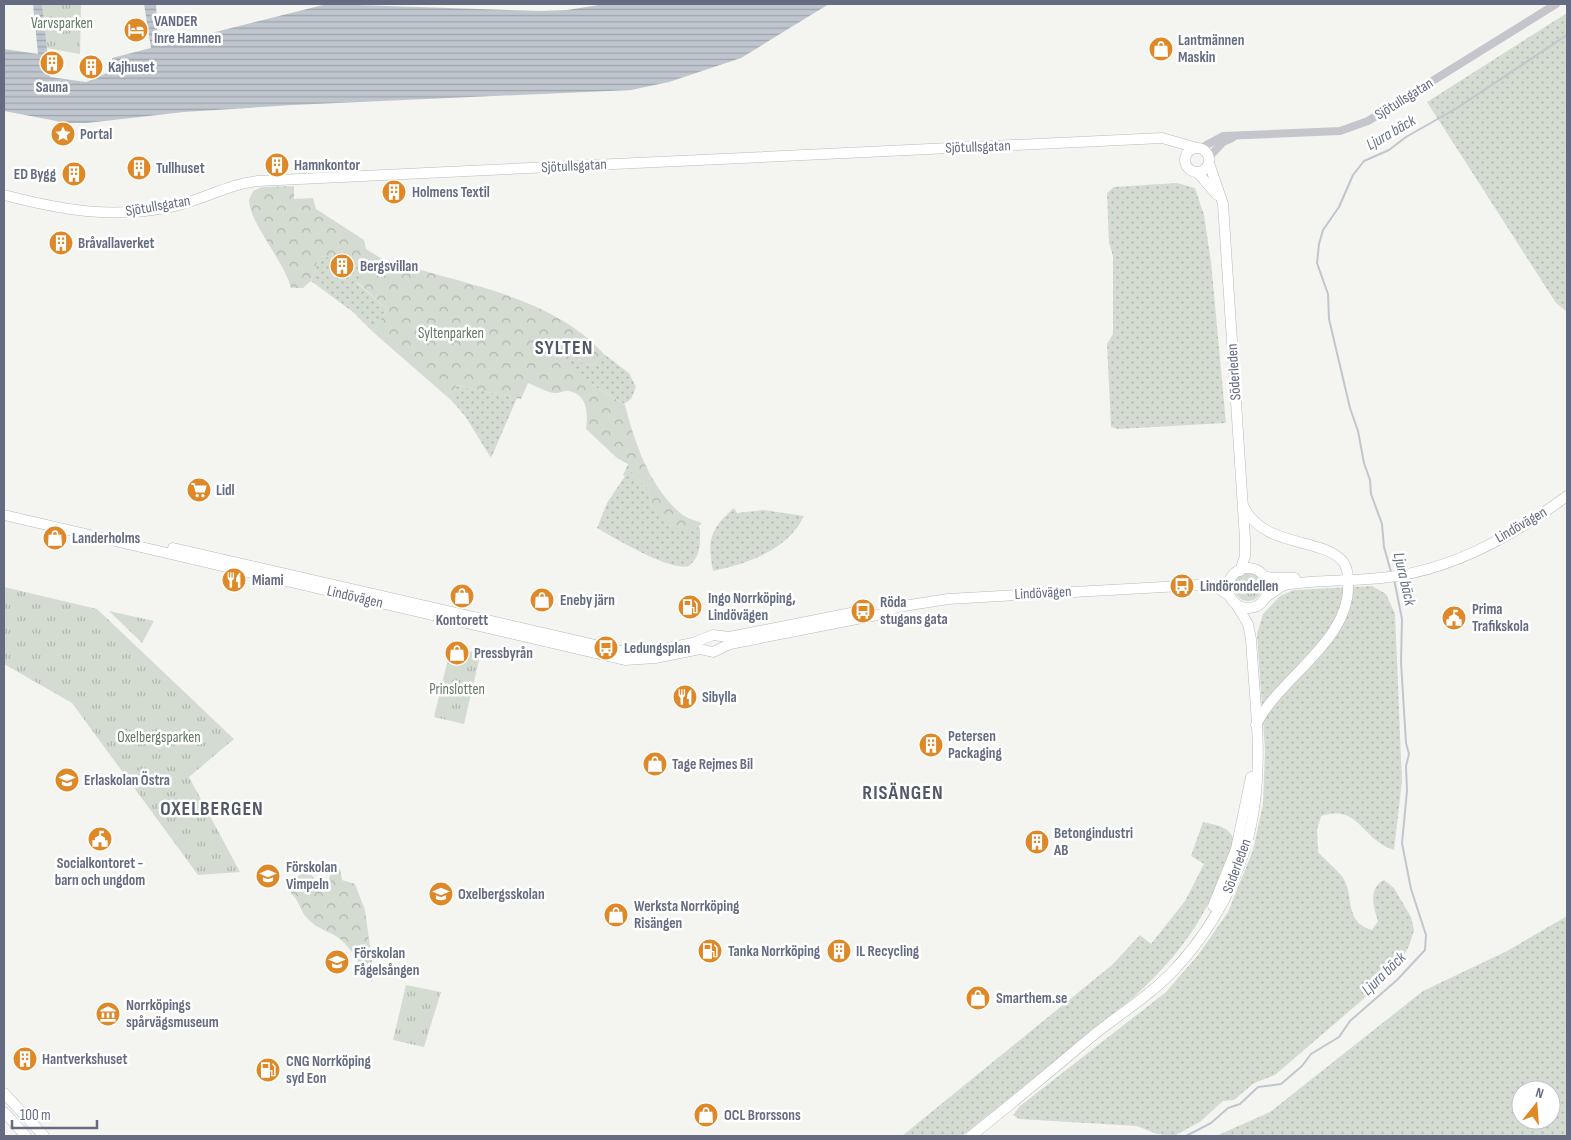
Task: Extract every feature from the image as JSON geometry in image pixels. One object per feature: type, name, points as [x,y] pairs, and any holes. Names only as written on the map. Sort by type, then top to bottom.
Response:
[{"type":"main road","name":"Sjötullsgatan","points":[[4,195],[83,212],[109,214],[171,207],[233,185],[258,181],[1162,138],[1197,148]]},
{"type":"main road","name":"Sjötullsgatan","points":[[1150,140],[1171,146],[1180,153],[1185,163]]},
{"type":"main road","points":[[1198,173],[1205,170],[1209,160],[1197,148],[1186,155],[1185,163],[1190,170],[1198,173],[1215,190],[1223,204]]},
{"type":"main road","name":"Söderleden","points":[[1209,160],[1223,204],[1246,539],[1250,557],[1261,573]]},
{"type":"main road","name":"Lindövägen","points":[[1264,600],[1282,586],[1289,584],[1392,573],[1473,551],[1522,526],[1567,496]]},
{"type":"main road","points":[[1243,506],[1255,522],[1280,537],[1330,552],[1341,559],[1345,564],[1348,577],[1348,598],[1340,618],[1321,646],[1264,711],[1256,725]]},
{"type":"main road","name":"Lindövägen","points":[[4,509],[626,652],[653,651],[706,644]]},
{"type":"main road","name":"Lindövägen","points":[[4,515],[625,660],[655,658],[706,644]]},
{"type":"main road","name":"Söderleden","points":[[1236,574],[1245,556],[1246,539]]},
{"type":"main road","points":[[1249,569],[1261,573],[1268,586],[1264,600],[1249,608],[1233,600],[1229,583],[1236,574],[1249,569]]},
{"type":"main road","name":"Lindövägen","points":[[1261,573],[1279,579],[1348,577]]},
{"type":"main road","name":"Lindövägen","points":[[1198,585],[1236,574]]},
{"type":"main road","name":"Lindövägen","points":[[719,636],[729,637],[862,611],[889,609],[969,597],[1198,585],[1218,588],[1233,600]]},
{"type":"main road","name":"Söderleden","points":[[971,1136],[1174,970],[1196,945],[1218,911],[1235,877],[1245,848],[1255,803],[1258,759],[1251,639],[1248,624],[1233,600]]},
{"type":"main road","name":"Söderleden","points":[[1251,639],[1253,619],[1264,600]]},
{"type":"main road","name":"Lindövägen","points":[[721,648],[882,614],[889,609]]},
{"type":"main road","points":[[713,634],[719,636],[722,642],[721,648],[713,652],[706,644],[713,634]]},
{"type":"main road","name":"Söderleden","points":[[1148,992],[1199,931],[1216,901],[1230,869],[1242,828],[1250,783],[1255,712]]},
{"type":"main road","points":[[4,1093],[44,1136]]},
{"type":"main road","points":[[4,1112],[26,1136]]},
{"type":"street","name":"Sjötullsgatan","points":[[1197,148],[1223,136],[1340,131],[1368,122],[1556,4]]},
{"type":"street","points":[[1209,160],[1223,142],[1234,137]]},
{"type":"green space","name":"Varvsparken","points":[[42,4],[81,4],[80,54],[46,48]]},
{"type":"green space","points":[[1567,13],[1567,312],[1556,303],[1427,102]]},
{"type":"green space","points":[[1177,183],[1195,188],[1204,215],[1211,262],[1226,423],[1118,429],[1111,427],[1107,344],[1113,334],[1113,256],[1109,243],[1107,193],[1114,187]]},
{"type":"green space","name":"Syltenparken","points":[[294,186],[294,199],[313,198],[316,209],[364,240],[366,249],[392,265],[404,265],[511,297],[537,307],[562,320],[584,335],[604,354],[594,364],[585,365],[563,344],[559,344],[555,350],[594,386],[625,405],[638,448],[658,488],[680,513],[702,523],[694,531],[678,529],[652,507],[647,487],[634,476],[628,464],[617,458],[586,429],[587,411],[583,401],[575,393],[567,391],[551,392],[528,383],[521,399],[456,385],[452,401],[373,332],[387,309],[357,282],[364,271],[338,255],[334,258],[319,256],[311,281],[303,288],[291,288],[287,277],[260,230],[249,200],[253,191],[262,187]]},
{"type":"green space","points":[[337,255],[364,271],[357,283],[387,309],[373,332],[353,312],[311,281],[319,256],[334,258]]},
{"type":"green space","points":[[559,344],[563,344],[585,365],[594,364],[604,354],[629,373],[636,387],[631,399],[624,404],[594,386],[558,355],[554,348]]},
{"type":"green space","points":[[455,385],[517,398],[491,458],[465,416],[452,401]]},
{"type":"green space","points":[[628,464],[634,476],[647,487],[652,507],[694,531],[698,526],[700,529],[698,554],[689,566],[669,564],[656,559],[597,528],[607,503],[625,476],[623,475]]},
{"type":"green space","points":[[734,508],[737,513],[764,510],[804,516],[788,538],[765,554],[713,571],[710,551],[712,536],[720,522]]},
{"type":"green space","points":[[1248,573],[1258,577],[1262,587],[1258,597],[1248,601],[1238,597],[1234,587],[1238,577]]},
{"type":"green space","points":[[1372,586],[1386,594],[1395,614],[1402,781],[1394,850],[1374,839],[1353,819],[1344,815],[1334,814],[1321,816],[1317,830],[1318,852],[1341,875],[1348,890],[1353,914],[1363,926],[1372,930],[1378,921],[1373,898],[1379,883],[1384,880],[1394,888],[1411,917],[1414,930],[1409,946],[1400,962],[1368,995],[1275,1075],[1254,1083],[1234,1100],[1223,1101],[1200,1122],[1174,1136],[1157,1134],[1137,1126],[1019,1119],[1013,1115],[1020,1106],[1166,992],[1198,955],[1228,912],[1253,850],[1263,804],[1265,751],[1257,634],[1263,614],[1280,596],[1294,590]]},
{"type":"green space","name":"Oxelbergsparken","points":[[4,587],[97,609],[234,739],[189,777],[240,872],[198,875],[72,703],[4,664]]},
{"type":"green space","points":[[109,611],[154,621],[142,643]]},
{"type":"green space","name":"Prinslotten","points":[[468,651],[479,653],[480,656],[464,724],[434,717],[449,655],[466,660]]},
{"type":"green space","points":[[1203,822],[1227,830],[1231,833],[1234,843],[1216,889],[1196,926],[1170,960],[1154,977],[1136,995],[962,1136],[902,1136],[1112,965],[1140,935],[1151,944],[1185,901],[1204,864],[1191,856]]},
{"type":"green space","points":[[333,868],[340,869],[342,880],[355,884],[365,910],[374,976],[372,982],[345,944],[310,921],[291,893],[292,881],[302,873],[312,875],[320,887],[327,883]]},
{"type":"green space","points":[[1567,916],[1567,1136],[1216,1136],[1270,1112],[1423,991],[1507,951]]},
{"type":"green space","points":[[406,985],[441,992],[424,1047],[393,1040]]},
{"type":"shaded area","points":[[33,4],[42,4],[50,77],[86,82],[114,70],[112,58],[151,48],[144,4],[156,4],[158,42],[160,46],[327,4],[542,11],[567,10],[605,4],[829,4],[741,58],[669,82],[631,90],[293,105],[184,112],[87,123],[67,123],[4,111],[4,49],[38,54]]},
{"type":"waterway","name":"Ljura bäck","points":[[1391,572],[1384,547],[1382,524],[1371,494],[1370,480],[1364,463],[1358,431],[1350,408],[1329,319],[1328,294],[1317,263],[1323,230],[1339,207],[1353,175],[1364,161],[1389,150],[1406,137],[1457,108],[1567,35]]},
{"type":"waterway","name":"Ljura bäck","points":[[1186,1136],[1211,1123],[1228,1108],[1240,1104],[1258,1087],[1281,1084],[1302,1066],[1311,1054],[1339,1037],[1350,1021],[1397,980],[1425,950],[1426,935],[1411,889],[1402,843],[1407,791],[1406,766],[1409,754],[1406,743],[1401,662],[1402,619],[1394,579]]},
{"type":"place","name":"VANDER Inre Hamnen","points":[[136,30]]},
{"type":"place","name":"Lantmännen Maskin","points":[[1161,49]]},
{"type":"place","name":"Sauna","points":[[52,63]]},
{"type":"place","name":"Kajhuset","points":[[91,67]]},
{"type":"place","name":"Portal","points":[[63,134]]},
{"type":"place","name":"Hamnkontor","points":[[277,165]]},
{"type":"place","name":"Tullhuset","points":[[139,168]]},
{"type":"place","name":"ED Bygg","points":[[74,174]]},
{"type":"place","name":"Holmens Textil","points":[[394,192]]},
{"type":"place","name":"Bråvallaverket","points":[[61,243]]},
{"type":"place","name":"Bergsvillan","points":[[342,266]]},
{"type":"place","name":"Lidl","points":[[199,490]]},
{"type":"place","name":"Landerholms","points":[[55,538]]},
{"type":"place","name":"Miami","points":[[234,580]]},
{"type":"place","name":"Lindörondellen","points":[[1182,586]]},
{"type":"place","name":"Kontorett","points":[[462,596]]},
{"type":"place","name":"Eneby järn","points":[[542,600]]},
{"type":"place","name":"Ingo Norrköping, Lindövägen","points":[[690,607]]},
{"type":"place","name":"Röda stugans gata","points":[[863,611]]},
{"type":"place","name":"Prima Trafikskola","points":[[1454,618]]},
{"type":"place","name":"Ledungsplan","points":[[606,648]]},
{"type":"place","name":"Pressbyrån","points":[[457,653]]},
{"type":"place","name":"Sibylla","points":[[685,697]]},
{"type":"place","name":"Petersen Packaging","points":[[931,745]]},
{"type":"place","name":"Tage Rejmes Bil","points":[[655,764]]},
{"type":"place","name":"Erlaskolan Östra","points":[[67,780]]},
{"type":"place","name":"Socialkontoret - barn och ungdom","points":[[100,839]]},
{"type":"place","name":"Betongindustri AB","points":[[1037,842]]},
{"type":"place","name":"Förskolan Vimpeln","points":[[268,876]]},
{"type":"place","name":"Oxelbergsskolan","points":[[441,894]]},
{"type":"place","name":"Werksta Norrköping Risängen","points":[[616,915]]},
{"type":"place","name":"Tanka Norrköping","points":[[710,951]]},
{"type":"place","name":"IL Recycling","points":[[839,951]]},
{"type":"place","name":"Förskolan Fågelsången","points":[[337,962]]},
{"type":"place","name":"Smarthem.se","points":[[978,998]]},
{"type":"place","name":"Norrköpings spårvägsmuseum","points":[[108,1014]]},
{"type":"place","name":"Hantverkshuset","points":[[25,1059]]},
{"type":"place","name":"CNG Norrköping syd Eon","points":[[268,1070]]},
{"type":"place","name":"OCL Brorssons","points":[[706,1115]]},
{"type":"district","name":"SYLTEN","points":[[564,348]]},
{"type":"district","name":"RISÄNGEN","points":[[903,793]]},
{"type":"district","name":"OXELBERGEN","points":[[212,809]]}]
